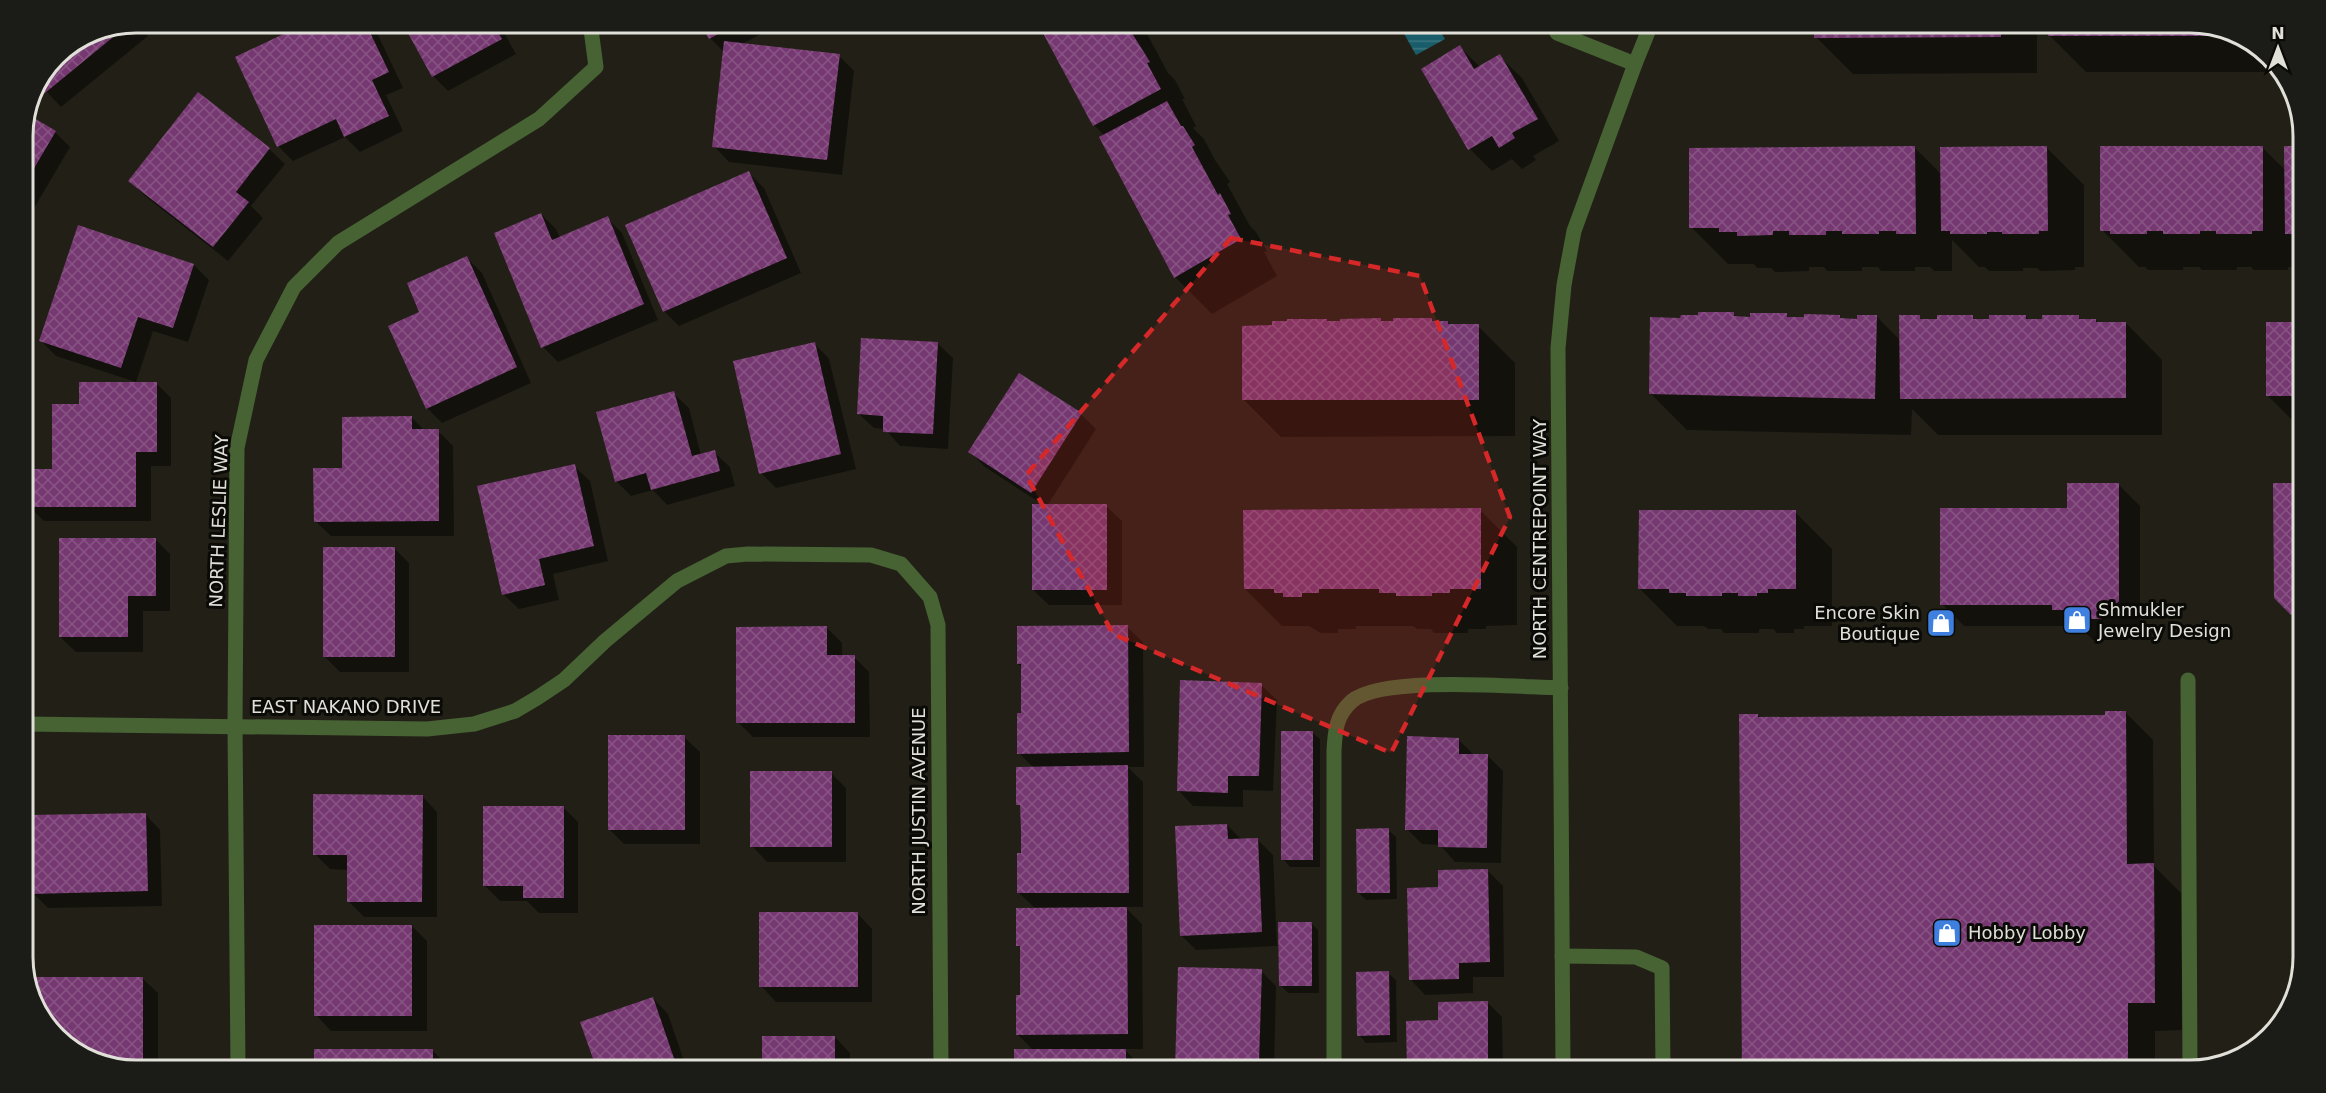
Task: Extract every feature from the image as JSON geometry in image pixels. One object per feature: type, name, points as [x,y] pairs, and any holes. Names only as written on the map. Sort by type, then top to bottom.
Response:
[{"type":"street","name":"NORTH LESLIE WAY","points":[[238,1060],[234,726],[237,448],[256,360],[294,287],[338,243],[539,119],[596,67],[591,33]]},
{"type":"street","points":[[1557,33],[1635,64]]},
{"type":"street","name":"NORTH CENTREPOINT WAY","points":[[1563,1060],[1558,348],[1564,285],[1574,231],[1648,33]]},
{"type":"street","name":"EAST NAKANO DRIVE","points":[[33,724],[427,729],[474,724],[515,711],[564,681],[605,641],[677,581],[726,556],[748,554],[871,555],[901,564]]},
{"type":"street","name":"NORTH JUSTIN AVENUE","points":[[901,564],[930,597],[938,625],[941,1060]]},
{"type":"street","points":[[2188,681],[2190,1060]]},
{"type":"street","points":[[1334,1060],[1334,751],[1336,726],[1342,713],[1353,700],[1369,691],[1391,687],[1423,685],[1561,688]]},
{"type":"street","points":[[1562,956],[1636,957],[1662,968],[1663,1060]]},
{"type":"highlighted area","points":[[1231,238],[1420,276],[1510,517],[1391,753],[1113,634],[1026,475]]},
{"type":"water","points":[[1404,33],[1441,33],[1445,39],[1416,55]]},
{"type":"building","points":[[286,33],[370,33],[389,72],[372,80],[389,116],[344,137],[336,119],[277,147],[235,57]]},
{"type":"building","points":[[408,33],[498,33],[502,39],[432,77]]},
{"type":"building","points":[[706,33],[720,33],[709,39]]},
{"type":"building","points":[[1043,33],[1132,33],[1150,62],[1147,63],[1161,89],[1093,126]]},
{"type":"building","points":[[1814,33],[2001,33],[2001,37],[1814,38]]},
{"type":"building","points":[[2048,33],[2190,33],[2213,36],[2048,36]]},
{"type":"building","points":[[115,35],[45,93],[44,90],[54,73],[68,58],[96,41]]},
{"type":"building","points":[[724,41],[840,54],[827,160],[712,147]]},
{"type":"building","points":[[1460,45],[1474,69],[1500,54],[1538,119],[1512,133],[1515,138],[1499,148],[1492,136],[1468,150],[1421,69]]},
{"type":"building","points":[[198,92],[270,148],[236,192],[249,202],[213,247],[128,181]]},
{"type":"building","points":[[1167,101],[1195,145],[1192,147],[1218,195],[1220,193],[1231,214],[1228,215],[1241,239],[1174,278],[1099,137]]},
{"type":"building","points":[[35,118],[56,131],[33,170]]},
{"type":"building","points":[[1915,146],[1916,234],[1879,231],[1879,234],[1842,234],[1842,231],[1826,231],[1826,235],[1789,235],[1789,231],[1773,231],[1773,235],[1737,236],[1737,232],[1719,232],[1719,228],[1689,228],[1689,148]]},
{"type":"building","points":[[2047,146],[2048,231],[2039,231],[2039,234],[1987,232],[1987,234],[1950,234],[1950,231],[1941,231],[1940,147]]},
{"type":"building","points":[[2100,146],[2263,146],[2263,231],[2252,231],[2252,234],[2216,234],[2216,231],[2200,231],[2200,234],[2163,234],[2163,231],[2147,231],[2147,234],[2110,234],[2110,231],[2100,231]]},
{"type":"building","points":[[2284,146],[2293,146],[2293,234],[2285,234]]},
{"type":"building","points":[[749,171],[787,258],[663,312],[625,225]]},
{"type":"building","points":[[541,213],[552,240],[608,216],[644,304],[541,348],[494,233]]},
{"type":"building","points":[[78,225],[194,264],[173,328],[138,317],[121,368],[39,341]]},
{"type":"building","points":[[467,256],[517,367],[426,409],[388,326],[419,312],[407,283]]},
{"type":"building","points":[[1698,312],[1734,312],[1734,316],[1750,317],[1750,313],[1787,313],[1787,317],[1804,317],[1804,314],[1840,315],[1840,318],[1857,319],[1857,315],[1877,315],[1875,399],[1649,394],[1650,317],[1680,318],[1681,315],[1698,315]]},
{"type":"building","points":[[1899,315],[1920,315],[1920,319],[1937,319],[1937,315],[1973,315],[1973,319],[1989,319],[1989,315],[2026,315],[2026,319],[2042,319],[2042,315],[2079,315],[2079,319],[2096,319],[2096,322],[2126,322],[2126,398],[1900,399]]},
{"type":"building","points":[[1381,318],[1381,321],[1393,321],[1393,318],[1432,318],[1432,321],[1448,321],[1448,324],[1479,324],[1479,400],[1242,400],[1242,326],[1272,325],[1272,321],[1287,321],[1287,319],[1340,321],[1340,319]]},
{"type":"building","points":[[2266,322],[2293,322],[2293,396],[2266,396]]},
{"type":"building","points":[[861,338],[938,342],[933,434],[883,432],[883,416],[857,414]]},
{"type":"building","points":[[815,342],[841,454],[759,474],[733,361]]},
{"type":"building","points":[[1019,373],[1082,413],[1031,493],[968,452]]},
{"type":"building","points":[[79,382],[157,382],[157,452],[136,452],[136,507],[33,507],[33,469],[52,469],[52,404],[79,404]]},
{"type":"building","points":[[674,391],[692,456],[715,450],[720,471],[651,490],[646,473],[615,482],[596,412]]},
{"type":"building","points":[[412,416],[412,429],[439,429],[439,521],[314,522],[313,468],[342,468],[342,417]]},
{"type":"building","points":[[575,464],[594,546],[539,559],[545,585],[502,595],[477,486]]},
{"type":"building","points":[[2067,483],[2119,483],[2119,601],[2102,619],[2069,619],[2069,610],[2052,610],[2052,605],[1940,605],[1940,508],[2067,508]]},
{"type":"building","points":[[2273,483],[2293,483],[2293,615],[2274,598]]},
{"type":"building","points":[[1032,504],[1107,504],[1107,590],[1032,590]]},
{"type":"building","points":[[1481,508],[1481,589],[1450,589],[1450,593],[1432,593],[1432,596],[1396,596],[1396,593],[1379,593],[1379,589],[1319,589],[1319,593],[1302,593],[1302,597],[1283,597],[1283,593],[1274,593],[1274,589],[1244,589],[1243,510]]},
{"type":"building","points":[[1639,510],[1796,510],[1796,589],[1768,589],[1768,593],[1757,593],[1757,596],[1722,593],[1722,596],[1686,596],[1686,593],[1669,593],[1669,589],[1638,589]]},
{"type":"building","points":[[59,538],[156,538],[156,596],[128,596],[128,637],[59,637]]},
{"type":"building","points":[[323,547],[395,547],[395,657],[323,657]]},
{"type":"building","points":[[1128,625],[1129,752],[1017,754],[1017,713],[1021,713],[1021,664],[1017,664],[1017,626]]},
{"type":"building","points":[[827,626],[827,655],[855,655],[855,723],[736,723],[736,627]]},
{"type":"building","points":[[1180,680],[1262,683],[1259,776],[1228,776],[1228,793],[1177,791]]},
{"type":"building","name":"Hobby Lobby","points":[[2105,711],[2126,711],[2127,864],[2154,863],[2155,1003],[2128,1003],[2128,1060],[1742,1060],[1739,714],[1758,714],[1758,717],[2105,715]]},
{"type":"building","points":[[1281,731],[1313,731],[1313,860],[1281,860]]},
{"type":"building","points":[[608,735],[685,735],[685,830],[608,830]]},
{"type":"building","points":[[1407,736],[1459,738],[1459,754],[1488,754],[1487,848],[1438,847],[1438,830],[1405,830]]},
{"type":"building","points":[[1128,765],[1129,893],[1017,893],[1017,853],[1021,853],[1021,830],[1020,805],[1016,805],[1016,767]]},
{"type":"building","points":[[750,771],[832,771],[832,847],[750,847]]},
{"type":"building","points":[[313,794],[423,795],[422,902],[347,902],[347,855],[313,855]]},
{"type":"building","points":[[483,806],[564,806],[564,898],[523,898],[523,886],[483,886]]},
{"type":"building","points":[[146,813],[148,891],[33,894],[33,815]]},
{"type":"building","points":[[1227,824],[1228,839],[1258,838],[1262,932],[1180,936],[1175,826]]},
{"type":"building","points":[[1389,828],[1390,893],[1357,893],[1356,829]]},
{"type":"building","points":[[1488,869],[1490,962],[1459,963],[1459,979],[1409,980],[1407,888],[1438,887],[1438,870]]},
{"type":"building","points":[[1127,907],[1128,1034],[1016,1035],[1016,995],[1020,995],[1020,946],[1016,946],[1016,908]]},
{"type":"building","points":[[759,912],[858,912],[858,987],[759,987]]},
{"type":"building","points":[[1278,922],[1312,922],[1312,986],[1279,986]]},
{"type":"building","points":[[314,925],[412,925],[412,1016],[314,1016]]},
{"type":"building","points":[[1178,967],[1262,969],[1259,1060],[1175,1060]]},
{"type":"building","points":[[1389,971],[1390,1035],[1357,1036],[1356,972]]},
{"type":"building","points":[[35,977],[143,977],[143,1060],[136,1060],[116,1058],[96,1052],[73,1039],[54,1020],[47,1009]]},
{"type":"building","points":[[653,997],[675,1060],[593,1060],[580,1022]]},
{"type":"building","points":[[1488,1001],[1488,1060],[1407,1060],[1406,1021],[1438,1020],[1438,1002]]},
{"type":"building","points":[[762,1036],[835,1036],[835,1060],[762,1060]]},
{"type":"building","points":[[314,1049],[433,1049],[433,1060],[314,1060]]},
{"type":"building","points":[[1014,1049],[1126,1049],[1126,1060],[1014,1060]]},
{"type":"place","name":"Shmukler Jewelry Design","points":[[2077,620]]},
{"type":"place","name":"Encore Skin Boutique","points":[[1941,623]]},
{"type":"place","name":"Hobby Lobby","points":[[1947,933]]}]
